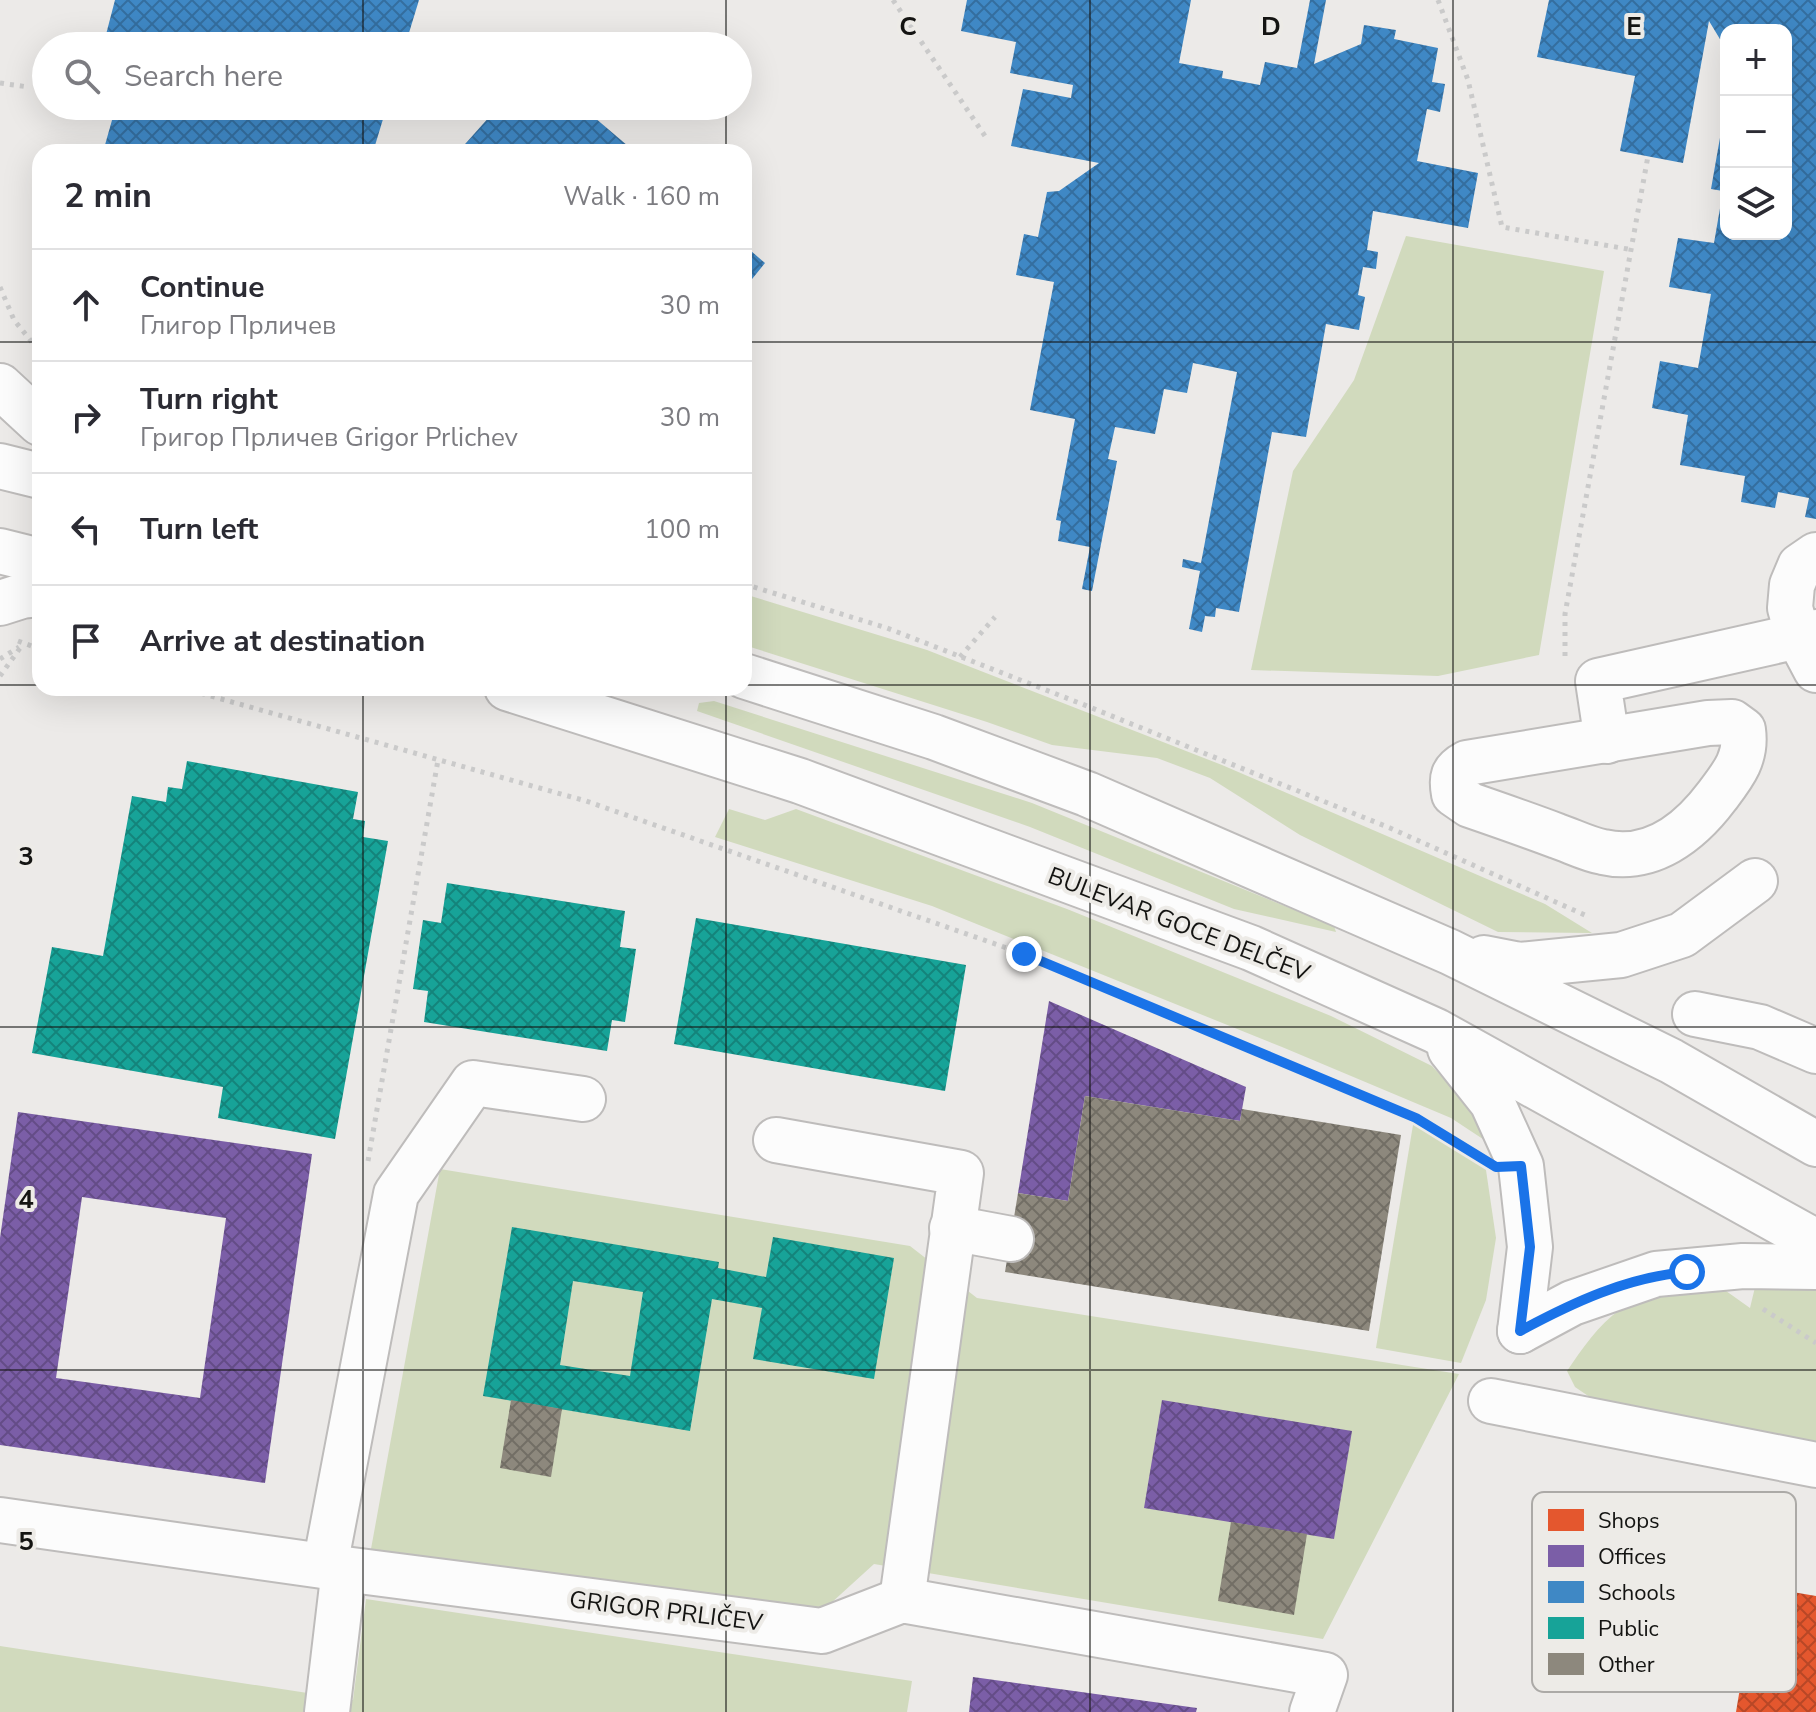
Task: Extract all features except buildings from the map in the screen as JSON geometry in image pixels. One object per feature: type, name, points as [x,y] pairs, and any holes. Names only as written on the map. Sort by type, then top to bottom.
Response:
[{"type":"street","points":[[0,386],[32,416]]},
{"type":"street","points":[[0,466],[32,474]]},
{"type":"street","points":[[0,551],[32,559]]},
{"type":"street","points":[[1607,741],[1598,681],[1810,646],[1790,608],[1792,585],[1800,566],[1816,555]]},
{"type":"street","points":[[0,603],[32,595]]},
{"type":"street","points":[[752,679],[934,737],[1087,794],[1450,952],[1671,1061],[1816,1144]]},
{"type":"street","name":"BULEVAR GOCE DELČEV","points":[[532,696],[800,781],[1236,943],[1436,1031],[1816,1242]]},
{"type":"street","points":[[1732,722],[1743,730],[1745,745],[1737,769],[1711,804],[1679,836],[1660,847],[1638,853],[1604,853],[1470,805],[1454,794],[1451,778],[1457,768],[1467,763],[1607,741],[1708,723],[1732,722]]},
{"type":"street","points":[[1450,952],[1520,965],[1621,955],[1682,935],[1755,881]]},
{"type":"street","points":[[1695,1014],[1760,1027],[1816,1051]]},
{"type":"street","points":[[1436,1031],[1492,1102],[1521,1166],[1530,1247],[1520,1331],[1572,1303],[1656,1274],[1743,1266],[1816,1267]]},
{"type":"street","points":[[327,1712],[335,1568],[396,1194],[473,1083],[583,1099]]},
{"type":"street","points":[[776,1140],[961,1173],[902,1600],[1319,1693]]},
{"type":"street","points":[[952,1228],[1011,1239]]},
{"type":"street","points":[[1491,1401],[1816,1465]]},
{"type":"street","name":"GRIGOR PRLIČEV","points":[[0,1520],[335,1568],[822,1631],[902,1600]]},
{"type":"path","points":[[893,0],[985,136]]},
{"type":"path","points":[[1438,0],[1468,80],[1502,227],[1633,250]]},
{"type":"path","points":[[0,83],[28,87]]},
{"type":"path","points":[[1567,670],[1565,614],[1648,156]]},
{"type":"path","points":[[0,287],[14,320],[32,342]]},
{"type":"path","points":[[752,586],[887,628],[1390,828],[1586,915],[1605,931],[1621,955]]},
{"type":"path","points":[[960,657],[995,617]]},
{"type":"path","points":[[0,659],[23,644],[0,676]]},
{"type":"path","points":[[211,696],[586,801],[1024,954],[1416,1118],[1496,1167],[1521,1166]]},
{"type":"green space","points":[[1406,236],[1604,271],[1539,655],[1438,676],[1251,670],[1293,471],[1354,380]]},
{"type":"green space","points":[[752,596],[927,650],[1222,765],[1545,904],[1592,933],[1498,932],[1300,835],[1210,778],[1157,758],[1052,745],[752,648]]},
{"type":"green space","points":[[714,701],[1032,803],[1334,926],[1336,932],[1234,909],[1030,827],[697,711],[699,703]]},
{"type":"green space","points":[[729,809],[765,820],[796,809],[1067,909],[1331,1016],[1432,1066],[1474,1111],[1498,1149],[1451,1118],[932,906],[715,837]]},
{"type":"green space","points":[[1413,1125],[1486,1170],[1496,1238],[1486,1300],[1461,1363],[1376,1348]]},
{"type":"green space","points":[[440,1169],[910,1246],[977,1298],[1459,1374],[1323,1639],[874,1564],[819,1614],[371,1549]]},
{"type":"green space","points":[[1712,1281],[1750,1308],[1756,1283],[1816,1287],[1816,1448],[1606,1408],[1575,1387],[1567,1371],[1591,1338],[1613,1315],[1653,1294]]},
{"type":"green space","points":[[366,1599],[912,1681],[907,1712],[0,1712],[0,1646],[353,1700]]},
{"type":"route","points":[[1024,954],[1416,1118],[1496,1167],[1521,1166],[1530,1247],[1520,1331],[1572,1303],[1656,1274],[1687,1272]]}]
